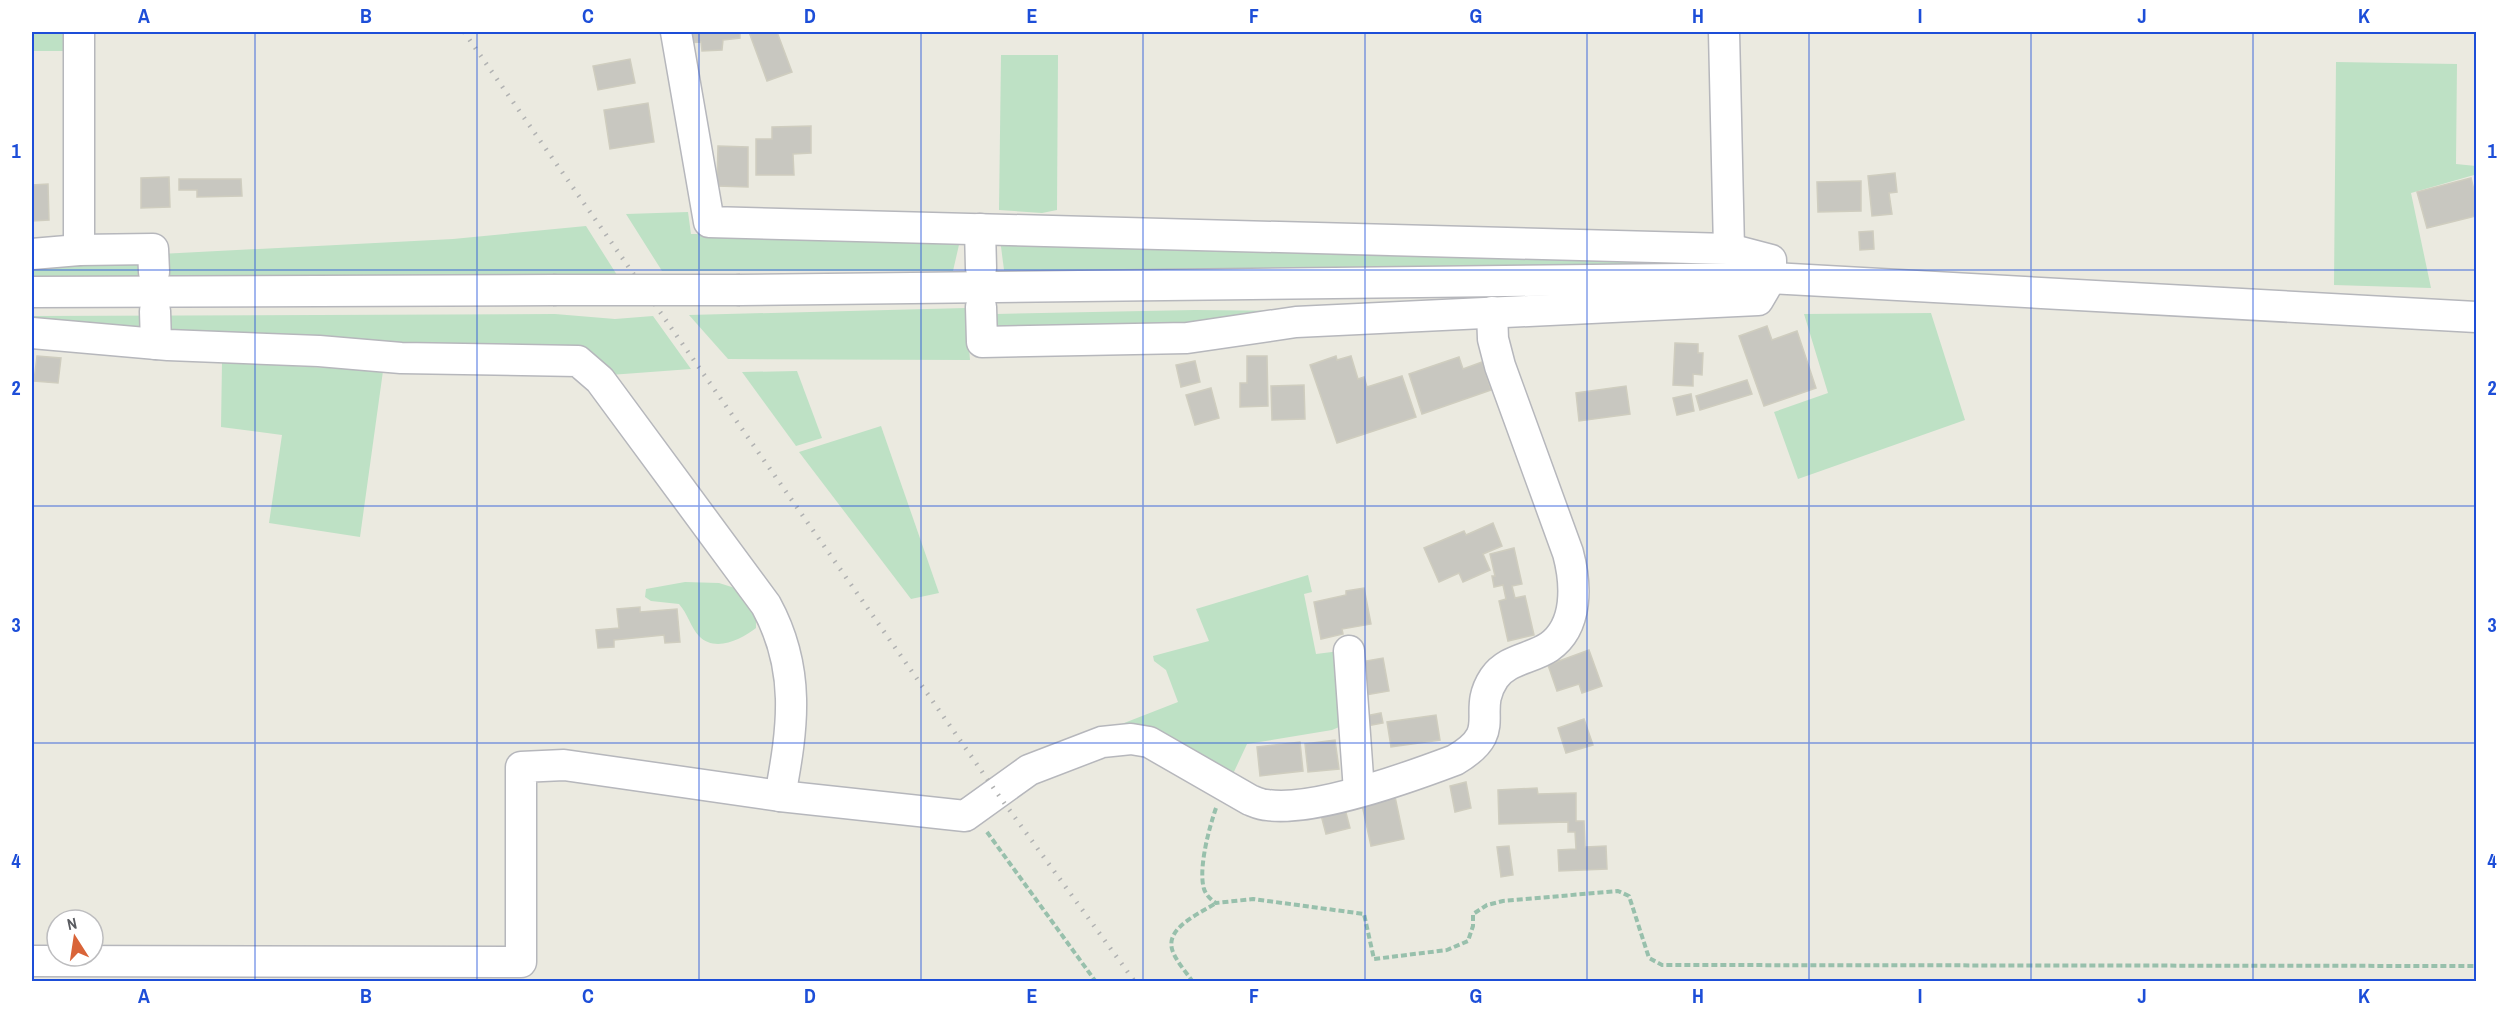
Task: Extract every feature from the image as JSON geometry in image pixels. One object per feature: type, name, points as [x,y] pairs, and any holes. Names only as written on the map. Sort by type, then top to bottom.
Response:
[{"type":"street","points":[[79,32],[79,250]]},
{"type":"street","points":[[676,32],[709,222],[1729,249],[1771,260],[1771,278],[1758,300],[1296,322],[1187,338],[982,342],[981,307]]},
{"type":"street","points":[[1724,32],[1729,249]]},
{"type":"street","points":[[980,229],[981,268]]},
{"type":"street","points":[[32,254],[79,250],[153,249],[154,272]]},
{"type":"street","points":[[32,292],[740,291],[1771,278],[2476,317]]},
{"type":"street","points":[[155,311],[156,344]]},
{"type":"street","points":[[32,961],[521,962],[521,767],[564,765],[780,796],[965,816],[1029,770],[1102,742],[1116,740],[1131,739],[1149,742],[1250,800],[1268,806],[1299,805],[1359,791],[1424,772],[1455,760],[1469,752],[1486,729],[1485,704],[1488,688],[1496,675],[1515,661],[1549,647],[1564,631],[1573,606],[1575,578],[1500,366],[1493,339],[1492,312]]},
{"type":"street","points":[[32,333],[156,344],[319,351],[401,358],[578,361],[600,380],[766,605],[777,626],[788,662],[792,692],[788,752],[780,796]]},
{"type":"street","points":[[1349,651],[1359,791]]},
{"type":"path","points":[[1216,903],[1204,888],[1203,872],[1208,831],[1224,785]]},
{"type":"path","points":[[965,816],[984,828],[1095,981]]},
{"type":"path","points":[[1193,981],[1171,948],[1172,939],[1179,926],[1216,903],[1253,899],[1364,914],[1374,958],[1447,950],[1468,941],[1473,926],[1473,914],[1487,905],[1618,891],[1629,896],[1649,958],[1662,965],[2476,966]]},
{"type":"green space","points":[[32,32],[66,32],[66,51],[32,51]]},
{"type":"green space","points":[[1001,55],[1058,55],[1057,210],[1042,213],[999,210]]},
{"type":"green space","points":[[2336,62],[2457,64],[2456,164],[2476,166],[2476,181],[2474,175],[2411,193],[2431,288],[2334,285]]},
{"type":"green space","points":[[688,212],[691,234],[961,236],[953,271],[662,271],[626,214]]},
{"type":"green space","points":[[586,226],[617,275],[472,280],[159,281],[160,254],[453,239]]},
{"type":"green space","points":[[1000,239],[1671,263],[1605,270],[1004,270]]},
{"type":"green space","points":[[146,254],[147,282],[32,282],[32,262]]},
{"type":"green space","points":[[966,308],[970,360],[728,359],[689,315]]},
{"type":"green space","points":[[1195,310],[1287,311],[1178,331],[996,335],[996,314]]},
{"type":"green space","points":[[1931,313],[1965,420],[1798,479],[1774,412],[1828,393],[1804,314]]},
{"type":"green space","points":[[555,314],[615,319],[653,316],[691,369],[610,375],[32,326],[32,316]]},
{"type":"green space","points":[[222,362],[383,371],[360,537],[269,523],[282,435],[221,427]]},
{"type":"green space","points":[[797,371],[822,438],[796,446],[742,372]]},
{"type":"green space","points":[[881,426],[939,593],[911,599],[799,452]]},
{"type":"green space","points":[[1308,575],[1312,592],[1304,594],[1316,654],[1340,651],[1351,722],[1332,730],[1247,744],[1232,776],[1119,725],[1178,702],[1166,670],[1154,661],[1153,656],[1209,641],[1196,609]]},
{"type":"green space","points":[[685,582],[719,583],[738,589],[756,615],[756,628],[736,640],[720,644],[705,641],[696,633],[679,604],[651,601],[645,597],[646,589]]},
{"type":"building","points":[[685,32],[740,32],[740,38],[723,40],[722,50],[702,51],[701,42],[686,43]]},
{"type":"building","points":[[749,32],[777,32],[792,72],[767,81]]},
{"type":"building","points":[[630,59],[635,83],[598,90],[593,66]]},
{"type":"building","points":[[648,103],[654,142],[610,149],[604,110]]},
{"type":"building","points":[[811,126],[811,153],[793,154],[794,175],[756,175],[756,139],[772,139],[772,127]]},
{"type":"building","points":[[718,146],[748,147],[748,187],[717,186]]},
{"type":"building","points":[[1895,173],[1897,192],[1889,193],[1892,214],[1872,216],[1868,176]]},
{"type":"building","points":[[169,177],[170,207],[141,208],[141,178]]},
{"type":"building","points":[[2471,178],[2476,198],[2476,216],[2427,228],[2417,192]]},
{"type":"building","points":[[179,179],[241,179],[242,196],[197,197],[197,190],[179,190]]},
{"type":"building","points":[[1861,181],[1861,211],[1818,212],[1817,182]]},
{"type":"building","points":[[48,184],[49,220],[32,221],[32,185]]},
{"type":"building","points":[[1873,231],[1874,249],[1860,250],[1859,232]]},
{"type":"building","points":[[1767,326],[1772,340],[1797,331],[1816,388],[1764,406],[1739,336]]},
{"type":"building","points":[[1675,343],[1698,344],[1698,353],[1703,353],[1702,375],[1693,374],[1693,386],[1673,385]]},
{"type":"building","points":[[37,356],[61,358],[58,383],[34,381]]},
{"type":"building","points":[[1247,356],[1267,356],[1268,406],[1240,407],[1240,383],[1247,383]]},
{"type":"building","points":[[1336,356],[1337,360],[1351,356],[1358,379],[1364,377],[1367,387],[1402,376],[1416,417],[1337,443],[1310,365]]},
{"type":"building","points":[[1459,357],[1463,369],[1482,362],[1491,390],[1422,414],[1409,374]]},
{"type":"building","points":[[1195,361],[1200,382],[1181,387],[1176,365]]},
{"type":"building","points":[[1747,380],[1752,394],[1700,410],[1696,396]]},
{"type":"building","points":[[1304,385],[1305,419],[1272,420],[1271,386]]},
{"type":"building","points":[[1626,386],[1630,414],[1579,421],[1576,393]]},
{"type":"building","points":[[1211,388],[1219,418],[1195,425],[1186,395]]},
{"type":"building","points":[[1691,394],[1694,411],[1677,415],[1673,398]]},
{"type":"building","points":[[1493,523],[1502,546],[1483,554],[1490,570],[1463,582],[1459,573],[1439,582],[1424,548],[1464,531],[1466,535]]},
{"type":"building","points":[[1514,548],[1522,584],[1512,586],[1515,598],[1525,596],[1534,635],[1508,641],[1499,601],[1506,599],[1503,585],[1494,587],[1492,576],[1495,576],[1490,554]]},
{"type":"building","points":[[1364,588],[1371,624],[1342,629],[1343,634],[1321,639],[1314,602],[1346,595],[1346,591]]},
{"type":"building","points":[[640,607],[640,612],[677,609],[680,642],[665,643],[664,635],[614,640],[614,647],[598,648],[596,630],[619,628],[617,609]]},
{"type":"building","points":[[1589,650],[1602,686],[1582,693],[1579,684],[1557,691],[1548,665]]},
{"type":"building","points":[[1383,658],[1389,691],[1366,695],[1360,662]]},
{"type":"building","points":[[1381,713],[1383,723],[1361,727],[1360,717]]},
{"type":"building","points":[[1436,715],[1440,740],[1391,747],[1387,722]]},
{"type":"building","points":[[1584,719],[1593,745],[1566,753],[1558,728]]},
{"type":"building","points":[[1335,740],[1339,769],[1308,772],[1305,744]]},
{"type":"building","points":[[1300,742],[1303,771],[1260,776],[1257,747]]},
{"type":"building","points":[[1466,782],[1471,808],[1455,812],[1450,786]]},
{"type":"building","points":[[1537,788],[1538,794],[1576,793],[1576,821],[1584,821],[1585,847],[1606,846],[1607,869],[1559,871],[1558,850],[1576,849],[1575,832],[1568,832],[1568,822],[1499,824],[1498,790]]},
{"type":"building","points":[[1394,792],[1404,839],[1371,846],[1361,800]]},
{"type":"building","points":[[1345,809],[1350,828],[1326,834],[1321,815]]},
{"type":"building","points":[[1509,846],[1513,875],[1501,877],[1497,847]]},
{"type":"railway","points":[[464,32],[997,793],[1135,982]]}]
